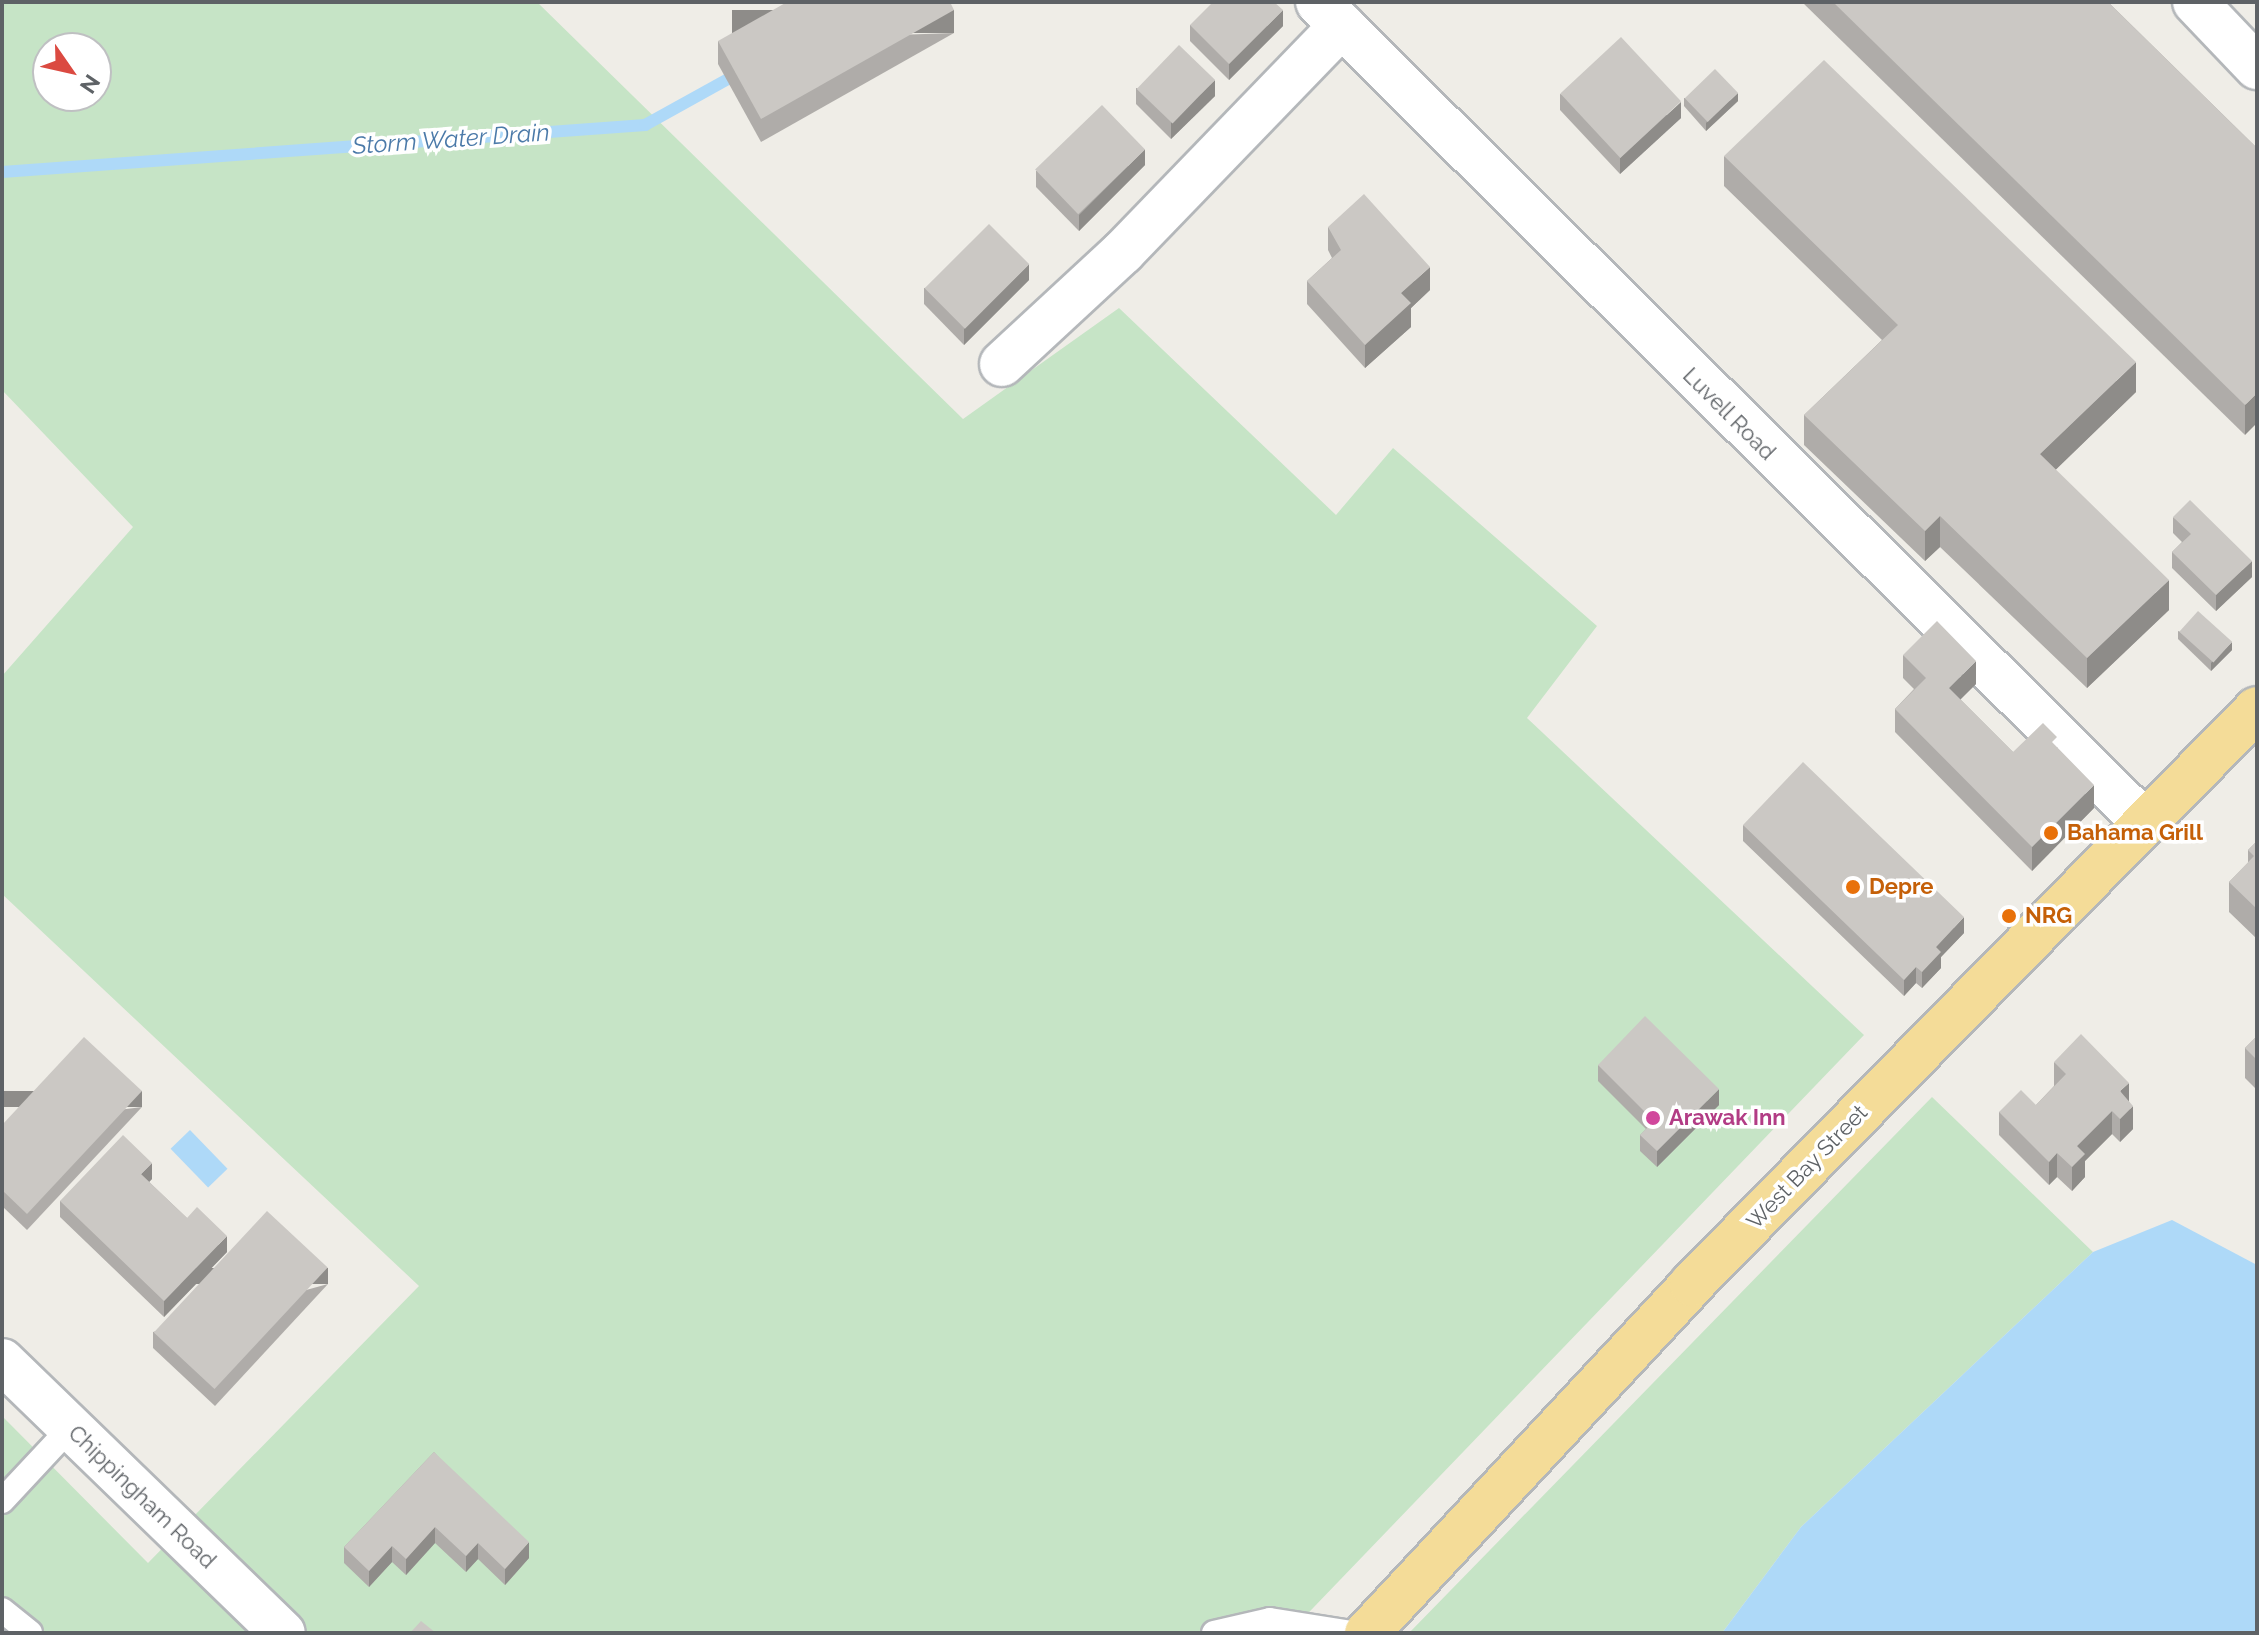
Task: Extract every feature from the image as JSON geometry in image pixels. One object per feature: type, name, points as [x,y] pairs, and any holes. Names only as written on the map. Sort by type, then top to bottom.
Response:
[{"type":"highway","name":"West Bay Street","points":[[1367,1633],[1692,1284],[2257,709]]},
{"type":"street","points":[[2195,2],[2257,67]]},
{"type":"street","points":[[1002,364],[1123,252],[1330,13]]},
{"type":"street","name":"Luvell Road","points":[[1330,13],[2145,823]]},
{"type":"street","name":"Chippingham Road","points":[[2,1361],[283,1633]]},
{"type":"lane","points":[[2,1501],[70,1428]]},
{"type":"lane","points":[[2,1610],[30,1633]]},
{"type":"lane","points":[[1214,1633],[1270,1620],[1352,1633]]},
{"type":"green space","points":[[2,2],[537,2],[963,419],[1119,308],[1336,515],[1393,448],[1597,626],[1527,718],[1864,1035],[1289,1633],[2,1633],[2,1416],[148,1563],[419,1286],[2,894],[2,676],[133,527],[2,390]]},
{"type":"green space","points":[[1932,1097],[2093,1252],[1801,1527],[1722,1633],[1409,1633]]},
{"type":"water","points":[[190,1130],[228,1169],[208,1188],[171,1149]]},
{"type":"water","points":[[2172,1220],[2257,1265],[2257,1633],[1722,1633],[1801,1527],[2093,1252]]},
{"type":"building","points":[[787,2],[950,2],[954,10],[761,119],[718,41]]},
{"type":"building","points":[[1213,2],[1274,2],[1283,10],[1229,64],[1190,25]]},
{"type":"building","points":[[1833,2],[2108,2],[2257,148],[2257,393],[2245,405]]},
{"type":"building","points":[[1621,37],[1681,101],[1620,158],[1560,94]]},
{"type":"building","points":[[1179,45],[1215,80],[1173,124],[1137,89]]},
{"type":"building","points":[[1824,60],[2136,362],[2040,454],[2169,580],[2087,658],[1940,516],[1925,531],[1804,415],[1898,325],[1724,156]]},
{"type":"building","points":[[1715,69],[1738,93],[1708,122],[1685,98]]},
{"type":"building","points":[[1102,105],[1145,150],[1078,214],[1035,170]]},
{"type":"building","points":[[1364,194],[1430,267],[1401,293],[1411,303],[1365,345],[1307,281],[1341,250],[1328,227]]},
{"type":"building","points":[[989,224],[1029,264],[965,329],[925,288]]},
{"type":"building","points":[[2190,500],[2252,561],[2216,595],[2172,552],[2191,534],[2173,517]]},
{"type":"building","points":[[2198,611],[2232,642],[2213,663],[2179,632]]},
{"type":"building","points":[[1937,621],[1976,661],[1949,688],[2013,752],[2043,723],[2057,737],[2052,742],[2094,785],[2032,847],[1895,709],[1926,678],[1903,655]]},
{"type":"building","name":"Depre","points":[[1803,762],[1964,917],[1936,947],[1941,952],[1922,972],[1916,967],[1904,980],[1743,825]]},
{"type":"building","points":[[2257,841],[2257,909],[2229,882],[2254,856],[2248,850]]},
{"type":"building","points":[[1645,1016],[1719,1089],[1657,1151],[1640,1135],[1654,1121],[1598,1065]]},
{"type":"building","points":[[2081,1034],[2129,1083],[2120,1091],[2133,1106],[2120,1119],[2112,1111],[2077,1146],[2085,1154],[2072,1167],[2057,1153],[2049,1162],[1999,1112],[2021,1090],[2036,1105],[2066,1074],[2054,1062]]},
{"type":"building","points":[[2257,1036],[2257,1060],[2245,1048]]},
{"type":"building","points":[[84,1037],[142,1091],[27,1214],[2,1190],[2,1125]]},
{"type":"building","points":[[123,1135],[152,1163],[141,1174],[187,1218],[197,1207],[227,1236],[164,1301],[60,1201]]},
{"type":"building","points":[[267,1211],[328,1268],[214,1389],[154,1332]]},
{"type":"building","points":[[434,1452],[529,1542],[505,1569],[478,1543],[466,1556],[435,1527],[406,1559],[392,1546],[369,1571],[344,1547]]},
{"type":"building","points":[[421,1621],[436,1633],[410,1633]]},
{"type":"waterway","name":"Storm Water Drain","points":[[2,172],[645,125],[739,73]]},
{"type":"place","name":"Bahama Grill","points":[[2051,833]]},
{"type":"place","name":"Depre","points":[[1853,887]]},
{"type":"place","name":"NRG","points":[[2009,916]]},
{"type":"place","name":"Arawak Inn","points":[[1653,1118]]}]
